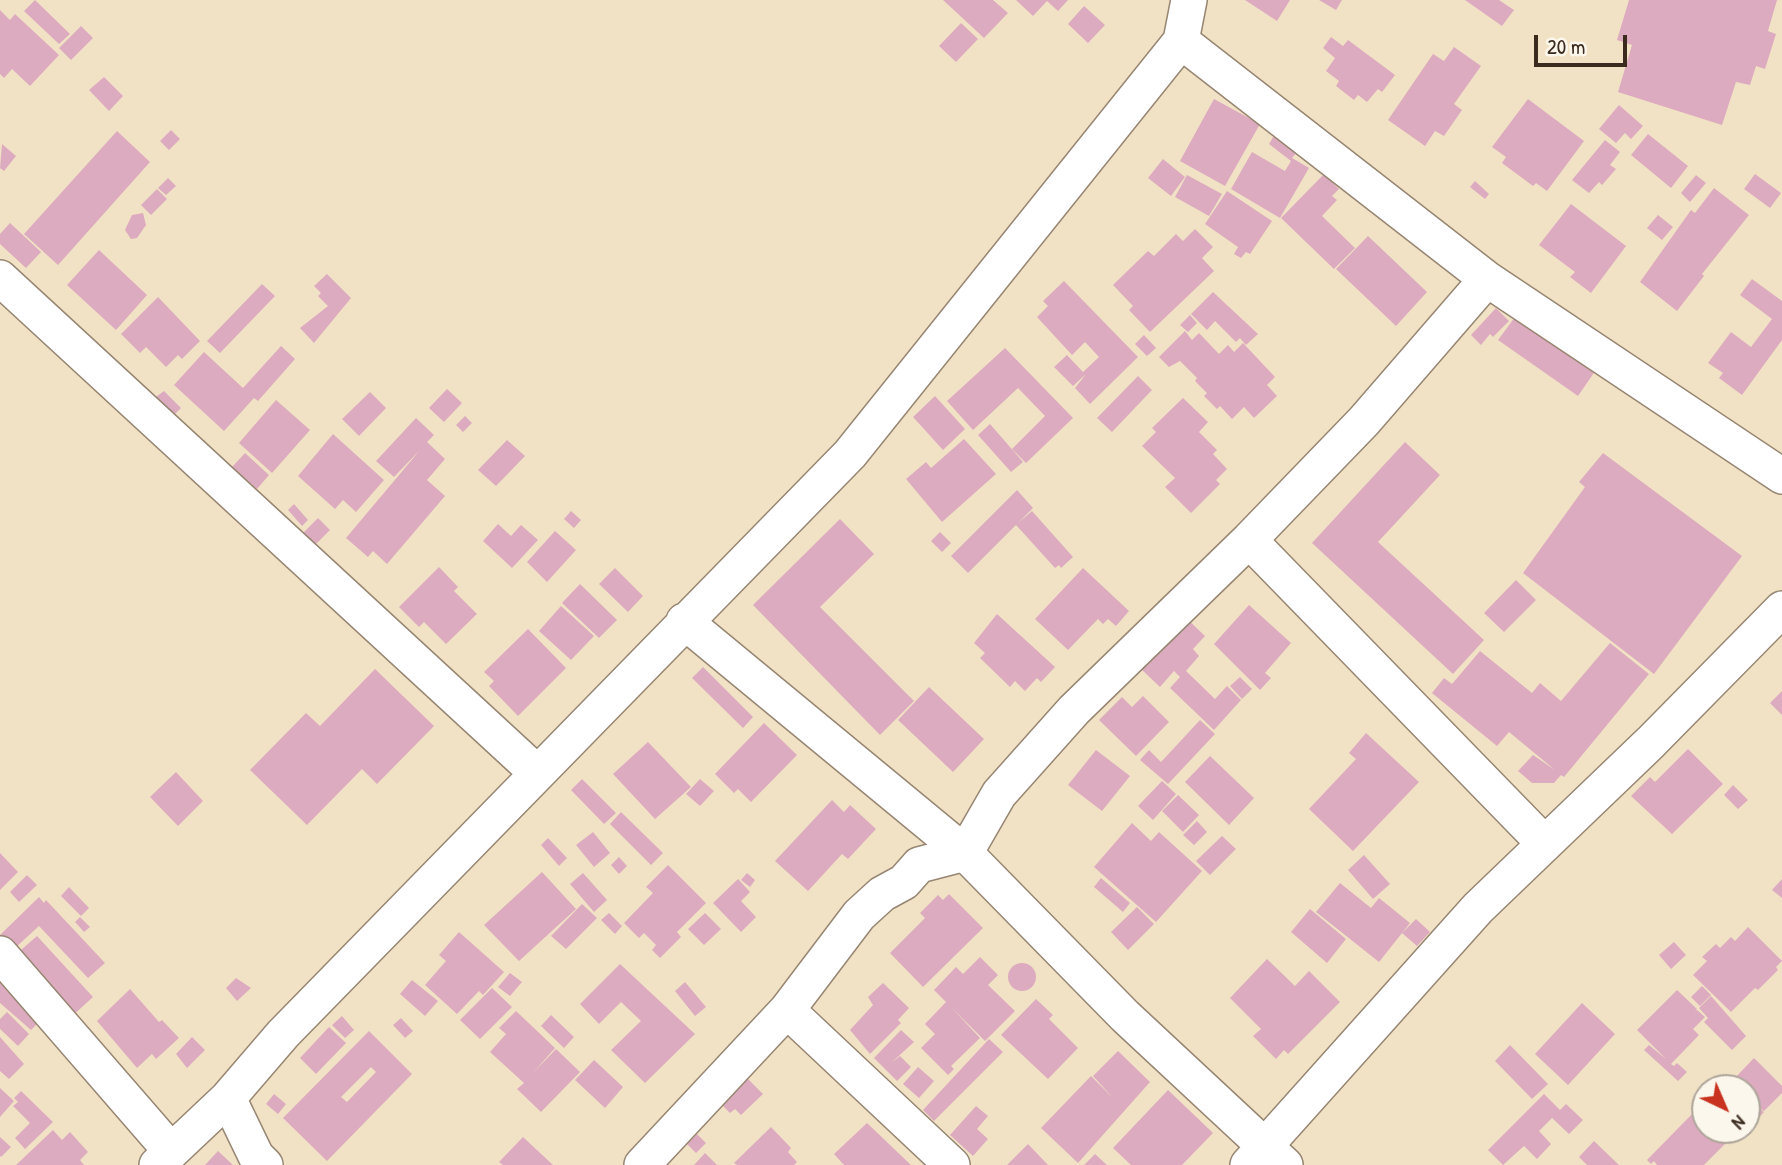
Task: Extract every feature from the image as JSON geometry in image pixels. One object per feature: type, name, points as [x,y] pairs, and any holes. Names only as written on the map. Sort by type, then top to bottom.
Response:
[{"type":"street","points":[[0,954],[164,1158],[228,1098],[283,1034],[850,454],[1181,41],[1189,0]]},
{"type":"street","points":[[1181,41],[1487,279],[1782,476]]},
{"type":"street","points":[[0,278],[537,772]]},
{"type":"street","points":[[642,1165],[787,1010],[859,915],[882,894],[904,882],[919,865],[965,853],[999,794],[1074,710],[1249,540],[1364,421],[1487,279]]},
{"type":"street","points":[[1249,540],[1545,844]]},
{"type":"street","points":[[684,621],[965,853],[1267,1158],[1478,908],[1782,609]]},
{"type":"street","points":[[787,1010],[952,1165]]},
{"type":"street","points":[[228,1098],[257,1156],[265,1165]]},
{"type":"building","points":[[35,0],[70,34],[59,44],[24,11]]},
{"type":"building","points":[[943,0],[993,0],[1008,13],[984,38]]},
{"type":"building","points":[[1016,0],[1068,0],[1058,11],[1047,1],[1033,16]]},
{"type":"building","points":[[1245,0],[1290,0],[1277,21]]},
{"type":"building","points":[[1319,0],[1342,0],[1336,10]]},
{"type":"building","points":[[1465,0],[1499,0],[1514,10],[1502,26]]},
{"type":"building","points":[[1629,0],[1777,0],[1768,31],[1776,34],[1765,69],[1756,66],[1750,85],[1736,82],[1722,125],[1618,92],[1632,45],[1617,40]]},
{"type":"building","points":[[1084,6],[1105,25],[1088,43],[1068,24]]},
{"type":"building","points":[[0,10],[10,20],[15,14],[59,55],[30,86],[12,69],[4,78],[0,74]]},
{"type":"building","points":[[961,23],[978,39],[956,62],[939,46]]},
{"type":"building","points":[[81,26],[93,38],[71,60],[59,48]]},
{"type":"building","points":[[1331,37],[1343,46],[1348,40],[1395,75],[1382,92],[1378,89],[1367,102],[1358,95],[1354,100],[1336,86],[1339,81],[1326,71],[1335,58],[1323,48]]},
{"type":"building","points":[[1454,47],[1481,66],[1454,104],[1462,110],[1444,136],[1435,131],[1425,146],[1388,120],[1433,54],[1444,61]]},
{"type":"building","points":[[104,77],[123,96],[109,111],[89,90]]},
{"type":"building","points":[[1214,99],[1260,124],[1225,186],[1180,161]]},
{"type":"building","points":[[1528,99],[1584,141],[1547,191],[1536,183],[1533,186],[1502,163],[1506,157],[1492,147]]},
{"type":"building","points":[[1619,105],[1643,126],[1631,139],[1625,133],[1616,143],[1599,129]]},
{"type":"building","points":[[171,130],[180,139],[169,150],[160,141]]},
{"type":"building","points":[[117,131],[150,162],[58,265],[24,234]]},
{"type":"building","points":[[1275,134],[1298,151],[1292,158],[1309,168],[1280,218],[1231,189],[1252,152],[1285,171],[1291,161],[1269,144]]},
{"type":"building","points":[[1648,134],[1688,166],[1671,188],[1631,155]]},
{"type":"building","points":[[1605,140],[1620,152],[1610,165],[1616,169],[1602,185],[1599,182],[1589,193],[1572,180]]},
{"type":"building","points":[[2,144],[16,156],[4,171],[0,168]]},
{"type":"building","points":[[1163,159],[1185,177],[1171,196],[1148,178]]},
{"type":"building","points":[[1324,174],[1339,189],[1332,196],[1337,200],[1322,216],[1355,248],[1334,269],[1281,218]]},
{"type":"building","points":[[1755,174],[1781,193],[1770,208],[1744,189]]},
{"type":"building","points":[[1187,175],[1222,194],[1209,216],[1175,197]]},
{"type":"building","points":[[1696,175],[1706,183],[1690,202],[1681,193]]},
{"type":"building","points":[[168,178],[176,186],[166,195],[158,188]]},
{"type":"building","points":[[1475,181],[1489,194],[1485,199],[1470,187]]},
{"type":"building","points":[[1714,188],[1749,215],[1702,274],[1704,276],[1677,311],[1640,282],[1691,210],[1695,213]]},
{"type":"building","points":[[157,189],[167,199],[151,215],[141,205]]},
{"type":"building","points":[[1227,191],[1272,221],[1250,254],[1246,252],[1241,258],[1234,254],[1238,247],[1205,224]]},
{"type":"building","points":[[1571,204],[1626,246],[1591,293],[1570,277],[1575,272],[1539,245]]},
{"type":"building","points":[[143,213],[146,225],[137,238],[131,239],[125,230],[132,215]]},
{"type":"building","points":[[1658,215],[1673,227],[1662,240],[1647,228]]},
{"type":"building","points":[[10,223],[41,252],[26,268],[0,244],[0,234]]},
{"type":"building","points":[[1195,229],[1213,247],[1202,258],[1214,271],[1150,332],[1129,310],[1133,306],[1113,285],[1148,251],[1154,256],[1176,234],[1183,241]]},
{"type":"building","points":[[1368,236],[1427,292],[1396,326],[1336,269]]},
{"type":"building","points":[[99,250],[147,295],[116,330],[67,285]]},
{"type":"building","points":[[327,274],[351,298],[314,343],[300,328],[328,306],[318,296],[321,293],[314,286]]},
{"type":"building","points":[[1752,279],[1782,301],[1782,340],[1742,395],[1719,378],[1723,373],[1708,363],[1731,332],[1751,347],[1772,319],[1740,295]]},
{"type":"building","points":[[1064,281],[1138,357],[1090,404],[1075,388],[1086,374],[1073,386],[1054,367],[1067,355],[1083,372],[1099,357],[1085,342],[1072,355],[1037,317],[1048,306],[1043,301]]},
{"type":"building","points":[[262,284],[275,296],[220,353],[207,341]]},
{"type":"building","points":[[1213,292],[1258,334],[1246,345],[1240,338],[1236,342],[1215,321],[1207,330],[1191,314]]},
{"type":"building","points":[[158,297],[200,341],[182,359],[178,355],[166,367],[146,347],[140,353],[121,334]]},
{"type":"building","points":[[1496,308],[1509,321],[1493,337],[1490,334],[1481,345],[1471,335]]},
{"type":"building","points":[[1518,313],[1598,367],[1578,396],[1498,340]]},
{"type":"building","points":[[1190,315],[1197,323],[1188,332],[1180,325]]},
{"type":"building","points":[[1185,331],[1192,340],[1199,333],[1219,354],[1228,345],[1234,352],[1243,343],[1275,377],[1267,385],[1277,396],[1254,418],[1244,407],[1232,419],[1220,406],[1217,409],[1204,396],[1207,393],[1195,381],[1197,378],[1180,361],[1169,367],[1159,357]]},
{"type":"building","points":[[1144,335],[1156,348],[1147,356],[1135,344]]},
{"type":"building","points":[[281,346],[295,359],[258,401],[254,398],[224,431],[174,385],[204,352],[243,388]]},
{"type":"building","points":[[1005,348],[1073,418],[1026,463],[1012,449],[1045,416],[1018,388],[973,430],[947,401]]},
{"type":"building","points":[[1138,376],[1152,390],[1112,432],[1097,418]]},
{"type":"building","points":[[447,389],[462,403],[444,422],[429,408]]},
{"type":"building","points":[[164,391],[181,408],[173,416],[156,397]]},
{"type":"building","points":[[370,392],[386,408],[359,436],[342,419]]},
{"type":"building","points":[[935,396],[965,429],[943,450],[913,417]]},
{"type":"building","points":[[1183,398],[1208,422],[1199,432],[1217,450],[1213,454],[1227,469],[1216,480],[1220,484],[1191,513],[1165,487],[1175,478],[1142,446],[1156,432],[1152,428]]},
{"type":"building","points":[[276,400],[310,430],[272,473],[239,443]]},
{"type":"building","points":[[465,416],[472,423],[463,432],[456,425]]},
{"type":"building","points":[[416,418],[434,435],[427,442],[445,459],[427,480],[445,496],[387,564],[373,551],[368,557],[346,538],[420,450],[394,477],[376,461]]},
{"type":"building","points":[[990,424],[1023,462],[1011,472],[978,435]]},
{"type":"building","points":[[333,434],[384,480],[356,512],[343,500],[335,509],[298,476]]},
{"type":"building","points":[[964,439],[996,474],[942,522],[906,479],[926,462],[931,468]]},
{"type":"building","points":[[507,440],[525,456],[496,486],[478,470]]},
{"type":"building","points":[[1405,442],[1440,475],[1378,542],[1484,640],[1453,674],[1312,543]]},
{"type":"building","points":[[245,453],[269,475],[257,489],[232,467]]},
{"type":"building","points":[[1603,453],[1742,556],[1654,674],[1523,573],[1585,487],[1579,482]]},
{"type":"building","points":[[1017,490],[1033,508],[1018,523],[1032,511],[1073,557],[1061,568],[1059,565],[1055,568],[1016,525],[968,573],[951,556]]},
{"type":"building","points":[[294,504],[308,520],[302,526],[288,510]]},
{"type":"building","points":[[571,511],[581,520],[574,528],[564,519]]},
{"type":"building","points":[[318,518],[330,530],[315,545],[303,533]]},
{"type":"building","points":[[840,519],[874,554],[820,607],[914,701],[880,735],[753,605]]},
{"type":"building","points":[[498,524],[511,536],[521,525],[538,540],[512,568],[483,541]]},
{"type":"building","points":[[555,531],[576,550],[547,582],[527,562]]},
{"type":"building","points":[[940,532],[951,543],[942,552],[931,541]]},
{"type":"building","points":[[439,567],[458,587],[454,591],[477,614],[446,644],[424,622],[419,627],[399,607]]},
{"type":"building","points":[[615,568],[643,596],[628,612],[599,584]]},
{"type":"building","points":[[1083,568],[1129,611],[1116,626],[1108,619],[1103,624],[1098,619],[1068,650],[1035,619]]},
{"type":"building","points":[[1516,580],[1536,600],[1504,632],[1484,613]]},
{"type":"building","points":[[580,584],[617,620],[599,638],[562,603]]},
{"type":"building","points":[[1249,605],[1291,643],[1265,673],[1271,678],[1260,690],[1214,644]]},
{"type":"building","points":[[561,606],[594,636],[571,660],[539,631]]},
{"type":"building","points":[[997,614],[1055,667],[1041,682],[1037,678],[1025,691],[1015,681],[1010,687],[980,658],[985,653],[974,643]]},
{"type":"building","points":[[1184,616],[1205,636],[1193,649],[1199,656],[1186,671],[1215,699],[1227,686],[1241,700],[1214,730],[1170,688],[1180,677],[1174,671],[1160,687],[1141,669]]},
{"type":"building","points":[[528,629],[566,668],[518,716],[489,686],[494,681],[484,672]]},
{"type":"building","points":[[1610,643],[1649,674],[1564,777],[1561,775],[1554,783],[1532,783],[1518,771],[1533,755],[1555,770],[1509,732],[1497,746],[1432,693],[1444,678],[1452,684],[1480,651],[1532,693],[1540,683],[1561,701]]},
{"type":"building","points":[[703,667],[753,717],[743,728],[692,678]]},
{"type":"building","points":[[375,669],[434,726],[377,784],[362,769],[307,825],[250,770],[306,713],[320,726]]},
{"type":"building","points":[[1240,677],[1252,689],[1242,699],[1230,686]]},
{"type":"building","points":[[929,687],[984,739],[953,772],[898,720]]},
{"type":"building","points":[[1782,691],[1782,715],[1770,703]]},
{"type":"building","points":[[1143,696],[1169,722],[1136,756],[1099,720],[1122,697],[1132,707]]},
{"type":"building","points":[[1200,720],[1215,734],[1168,784],[1140,760],[1149,750],[1161,762]]},
{"type":"building","points":[[764,723],[797,755],[751,802],[738,789],[734,793],[715,774]]},
{"type":"building","points":[[1366,733],[1419,782],[1353,851],[1309,809],[1356,759],[1349,753]]},
{"type":"building","points":[[648,742],[691,787],[655,819],[613,774]]},
{"type":"building","points":[[1688,749],[1723,784],[1672,834],[1631,796],[1650,777],[1655,782]]},
{"type":"building","points":[[1096,750],[1130,776],[1102,811],[1068,785]]},
{"type":"building","points":[[1210,756],[1254,798],[1229,825],[1185,782]]},
{"type":"building","points":[[176,772],[203,801],[178,826],[150,797]]},
{"type":"building","points":[[582,779],[616,813],[604,824],[571,790]]},
{"type":"building","points":[[700,779],[714,791],[700,806],[686,794]]},
{"type":"building","points":[[1162,781],[1176,794],[1153,820],[1138,806]]},
{"type":"building","points":[[1733,785],[1748,800],[1738,809],[1724,795]]},
{"type":"building","points":[[1178,795],[1199,815],[1183,832],[1162,811]]},
{"type":"building","points":[[832,800],[844,812],[850,805],[876,829],[848,859],[842,854],[808,891],[775,861]]},
{"type":"building","points":[[621,812],[663,853],[651,865],[610,824]]},
{"type":"building","points":[[1197,821],[1207,832],[1194,845],[1183,835]]},
{"type":"building","points":[[1132,823],[1151,841],[1159,832],[1202,871],[1156,922],[1094,867]]},
{"type":"building","points":[[593,832],[610,853],[594,867],[576,845]]},
{"type":"building","points":[[1222,836],[1236,849],[1210,875],[1196,861]]},
{"type":"building","points":[[548,838],[567,858],[559,866],[541,845]]},
{"type":"building","points":[[0,853],[18,872],[0,890]]},
{"type":"building","points":[[1364,855],[1390,884],[1373,899],[1348,870]]},
{"type":"building","points":[[619,857],[627,866],[619,874],[611,865]]},
{"type":"building","points":[[668,865],[706,903],[677,932],[681,937],[660,958],[652,950],[656,945],[644,933],[639,938],[624,923],[653,893],[646,887]]},
{"type":"building","points":[[542,872],[576,909],[519,961],[484,925]]},
{"type":"building","points":[[583,873],[607,900],[594,912],[570,884]]},
{"type":"building","points":[[747,873],[755,880],[750,887],[741,880]]},
{"type":"building","points":[[27,875],[37,885],[19,902],[10,892]]},
{"type":"building","points":[[1101,878],[1130,903],[1123,912],[1094,887]]},
{"type":"building","points":[[738,879],[750,892],[741,901],[756,917],[741,932],[713,903]]},
{"type":"building","points":[[1782,879],[1782,898],[1772,890]]},
{"type":"building","points":[[1340,883],[1371,908],[1379,898],[1410,923],[1379,962],[1316,912]]},
{"type":"building","points":[[69,887],[89,908],[81,916],[61,896]]},
{"type":"building","points":[[949,894],[983,928],[923,987],[890,953],[925,918],[920,913],[938,895],[943,900]]},
{"type":"building","points":[[39,897],[44,903],[46,900],[105,963],[88,978],[39,926],[14,949],[0,935]]},
{"type":"building","points":[[582,904],[597,918],[566,949],[551,936]]},
{"type":"building","points":[[1137,907],[1154,924],[1128,950],[1111,932]]},
{"type":"building","points":[[1310,909],[1346,939],[1327,963],[1291,932]]},
{"type":"building","points":[[609,913],[622,926],[615,934],[601,920]]},
{"type":"building","points":[[705,913],[721,929],[704,945],[688,929]]},
{"type":"building","points":[[80,917],[90,927],[84,932],[75,922]]},
{"type":"building","points":[[1416,919],[1430,932],[1417,946],[1402,933]]},
{"type":"building","points":[[1748,927],[1782,961],[1776,967],[1778,970],[1758,990],[1755,988],[1731,1012],[1693,975],[1707,961],[1702,957],[1716,944],[1720,948],[1731,937],[1735,941]]},
{"type":"building","points":[[459,932],[504,972],[483,995],[479,991],[457,1014],[425,985],[446,961],[439,955]]},
{"type":"building","points":[[37,936],[93,997],[70,1018],[14,956]]},
{"type":"building","points":[[1674,942],[1686,955],[1671,969],[1659,955]]},
{"type":"building","points":[[980,957],[998,975],[988,985],[1015,1011],[985,1041],[951,1007],[980,1038],[951,1066],[954,1069],[948,1075],[921,1048],[935,1034],[925,1024],[946,1002],[934,990],[956,967],[963,974]]},
{"type":"building","points":[[1267,959],[1295,986],[1309,971],[1340,1002],[1288,1054],[1284,1050],[1276,1059],[1253,1036],[1261,1029],[1230,998]]},
{"type":"building","points":[[1022,963],[1032,967],[1036,977],[1032,987],[1022,991],[1012,987],[1008,977],[1012,967]]},
{"type":"building","points":[[620,964],[695,1034],[645,1083],[611,1050],[641,1021],[621,1002],[599,1024],[580,1004]]},
{"type":"building","points":[[510,973],[522,982],[510,996],[498,987]]},
{"type":"building","points":[[0,974],[45,1016],[31,1030],[0,1003]]},
{"type":"building","points":[[236,978],[251,988],[237,1001],[226,988]]},
{"type":"building","points":[[412,980],[438,1001],[425,1016],[400,994]]},
{"type":"building","points":[[685,982],[706,1007],[695,1016],[675,991]]},
{"type":"building","points":[[883,983],[909,1008],[898,1020],[901,1023],[870,1054],[850,1030],[873,1005],[868,997]]},
{"type":"building","points":[[1702,986],[1711,995],[1700,1006],[1691,997]]},
{"type":"building","points":[[492,988],[512,1007],[480,1039],[460,1020]]},
{"type":"building","points":[[130,989],[159,1022],[162,1020],[179,1038],[156,1059],[152,1054],[137,1068],[97,1021]]},
{"type":"building","points":[[1677,990],[1697,1009],[1695,1011],[1705,1017],[1693,1029],[1699,1035],[1671,1064],[1674,1066],[1677,1063],[1687,1072],[1678,1081],[1644,1050],[1649,1045],[1666,1059],[1637,1030]]},
{"type":"building","points":[[1711,996],[1746,1036],[1732,1050],[1704,1022],[1708,1018],[1699,1008]]},
{"type":"building","points":[[1036,999],[1053,1015],[1049,1019],[1078,1048],[1048,1079],[1001,1035]]},
{"type":"building","points":[[1582,1003],[1615,1034],[1568,1085],[1535,1054]]},
{"type":"building","points":[[516,1011],[555,1048],[532,1074],[556,1049],[580,1072],[541,1112],[517,1089],[524,1083],[490,1052],[506,1034],[499,1028]]},
{"type":"building","points":[[7,1012],[29,1034],[18,1046],[0,1029],[0,1019]]},
{"type":"building","points":[[551,1015],[574,1037],[564,1048],[541,1026]]},
{"type":"building","points":[[342,1016],[354,1030],[345,1038],[332,1025]]},
{"type":"building","points":[[401,1018],[413,1031],[405,1038],[393,1025]]},
{"type":"building","points":[[329,1027],[346,1043],[316,1074],[300,1058]]},
{"type":"building","points":[[901,1030],[914,1042],[891,1063],[900,1056],[911,1067],[897,1081],[874,1058]]},
{"type":"building","points":[[369,1031],[412,1074],[327,1161],[283,1118]],"holes":[[[371,1067],[376,1072],[347,1102],[341,1097]]]},
{"type":"building","points":[[0,1037],[24,1064],[9,1079],[0,1071]]},
{"type":"building","points":[[192,1037],[205,1050],[187,1068],[176,1054]]},
{"type":"building","points":[[989,1039],[1003,1052],[934,1121],[923,1110]]},
{"type":"building","points":[[1510,1045],[1548,1084],[1532,1099],[1495,1061]]},
{"type":"building","points":[[1118,1051],[1150,1082],[1078,1163],[1041,1128],[1091,1076],[1114,1099],[1093,1076]]},
{"type":"building","points":[[1754,1058],[1782,1086],[1782,1093],[1764,1111],[1761,1109],[1761,1074],[1739,1074]]},
{"type":"building","points":[[594,1060],[623,1087],[605,1108],[575,1080]]},
{"type":"building","points":[[918,1067],[934,1081],[919,1098],[903,1084]]},
{"type":"building","points":[[746,1077],[763,1094],[741,1115],[735,1109],[730,1113],[721,1104]]},
{"type":"building","points":[[0,1088],[14,1101],[0,1117]]},
{"type":"building","points":[[1168,1090],[1213,1133],[1182,1165],[1131,1165],[1113,1148]]},
{"type":"building","points":[[21,1091],[53,1122],[25,1149],[15,1138],[30,1123],[13,1106],[18,1102],[14,1098]]},
{"type":"building","points":[[274,1094],[286,1104],[278,1114],[266,1104]]},
{"type":"building","points":[[1544,1094],[1560,1110],[1566,1104],[1583,1120],[1569,1134],[1552,1118],[1539,1131],[1551,1144],[1537,1159],[1524,1146],[1503,1165],[1488,1150]]},
{"type":"building","points":[[976,1106],[988,1116],[977,1129],[988,1139],[973,1156],[950,1135]]},
{"type":"building","points":[[1691,1115],[1691,1144],[1725,1144],[1704,1165],[1657,1165],[1654,1161],[1651,1164],[1647,1160]]},
{"type":"building","points":[[867,1123],[911,1165],[844,1165],[834,1154]]},
{"type":"building","points":[[771,1127],[791,1148],[788,1152],[797,1162],[794,1165],[734,1163]]},
{"type":"building","points":[[53,1130],[62,1140],[70,1132],[88,1152],[80,1160],[84,1165],[16,1165]]},
{"type":"building","points":[[697,1134],[706,1143],[696,1153],[687,1144]]},
{"type":"building","points":[[0,1137],[11,1147],[1,1157],[0,1156]]},
{"type":"building","points":[[523,1137],[553,1165],[503,1165],[499,1162]]},
{"type":"building","points":[[1594,1141],[1619,1165],[1587,1165],[1579,1157]]},
{"type":"building","points":[[1028,1144],[1048,1165],[1007,1165]]},
{"type":"building","points":[[218,1151],[233,1165],[205,1165]]},
{"type":"building","points":[[705,1153],[717,1165],[694,1165]]},
{"type":"building","points":[[1095,1154],[1107,1165],[1084,1165]]}]
